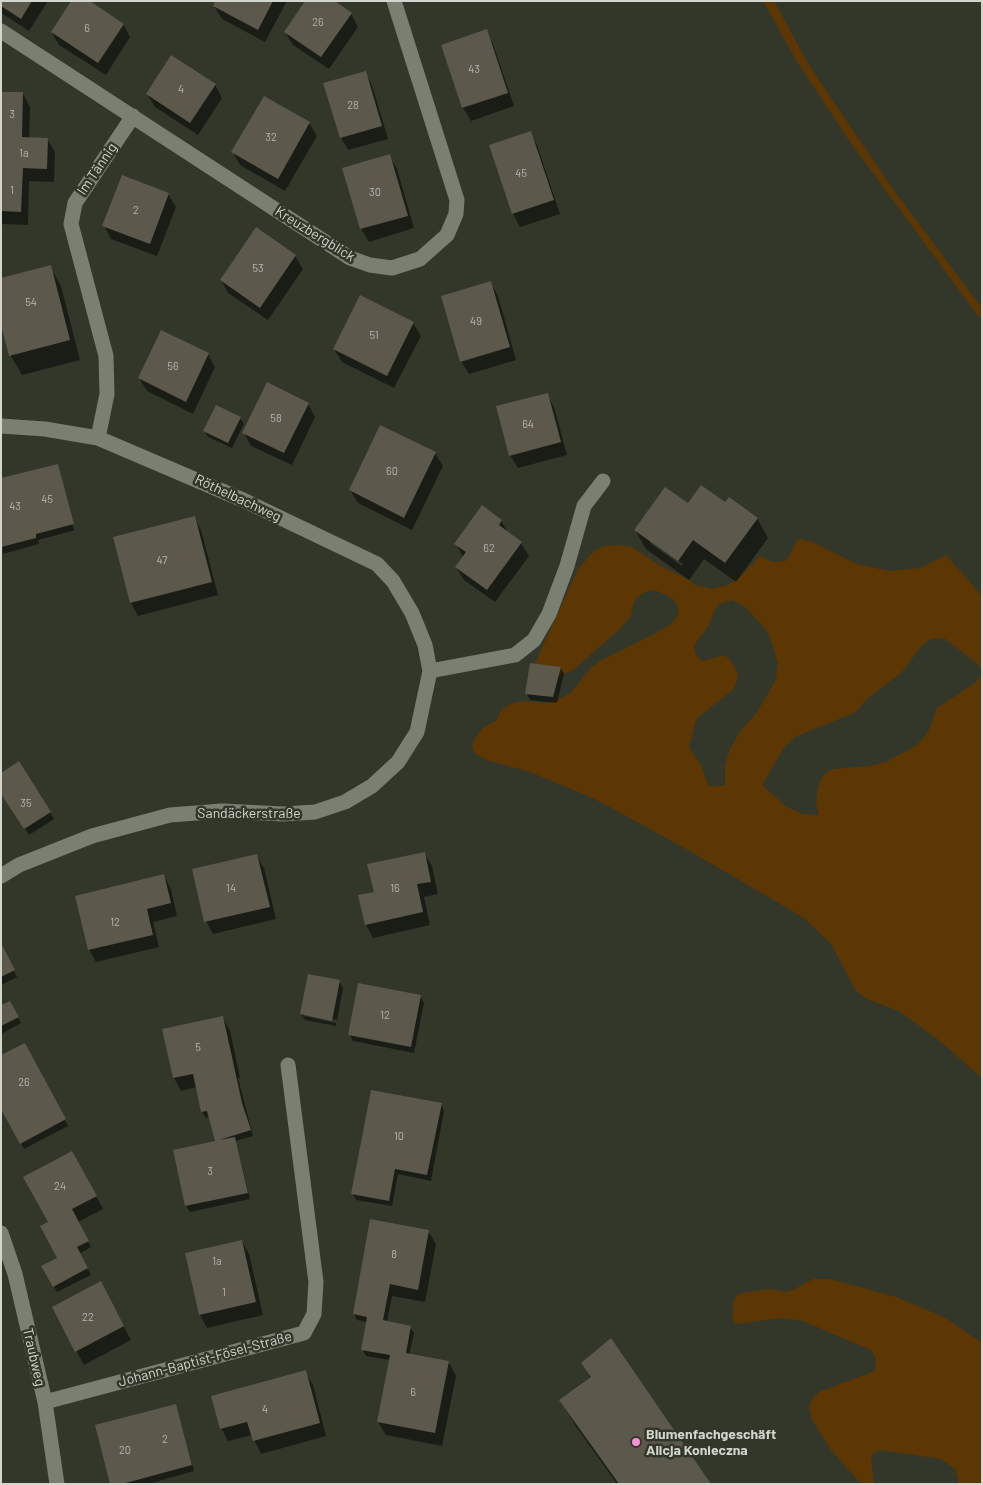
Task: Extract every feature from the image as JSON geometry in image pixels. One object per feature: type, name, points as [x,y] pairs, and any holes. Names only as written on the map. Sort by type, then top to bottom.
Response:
[{"type":"street","name":"Kreuzbergblick","points":[[133,116],[350,258],[384,268],[400,267],[420,259],[447,235],[456,214],[456,200],[394,1]]},
{"type":"street","points":[[1,30],[133,116]]},
{"type":"street","name":"Im Tännig","points":[[98,438],[106,394],[106,356],[70,224],[75,203],[133,116]]},
{"type":"street","name":"Röthelbachweg","points":[[1,426],[45,429],[98,438],[242,500],[377,564],[393,581],[412,613],[425,645]]},
{"type":"street","points":[[430,671],[514,655],[534,640],[549,614],[567,566],[584,506],[603,481]]},
{"type":"street","name":"Sandäckerstraße","points":[[1,876],[19,865],[92,836],[170,814],[222,810],[291,814],[315,812],[345,802],[372,786],[398,762],[417,732],[430,671],[425,645]]},
{"type":"street","name":"Johann-Baptist-Fösel-Straße","points":[[45,1402],[304,1333],[314,1314],[316,1282],[288,1065]]},
{"type":"street","name":"Traubweg","points":[[1,1233],[14,1274],[45,1402],[57,1484]]},
{"type":"shaded area","points":[[763,1],[774,1],[810,67],[892,188],[982,308],[982,321],[850,142],[796,60]]},
{"type":"shaded area","points":[[798,539],[812,542],[857,564],[889,571],[920,568],[946,555],[982,596],[982,674],[982,1078],[940,1041],[899,1011],[867,999],[856,991],[831,944],[804,918],[688,850],[595,799],[530,772],[487,760],[474,753],[472,746],[475,738],[483,728],[497,720],[501,710],[510,704],[523,701],[549,703],[570,694],[590,669],[600,661],[656,633],[671,624],[677,617],[679,610],[675,601],[667,595],[654,590],[643,593],[634,601],[631,616],[620,629],[572,671],[552,677],[540,670],[535,663],[577,571],[590,555],[603,546],[620,545],[632,547],[662,567],[688,579],[695,585],[713,589],[728,585],[741,576],[760,556],[773,562],[786,561]],"holes":[[[732,600],[744,606],[763,626],[770,637],[778,663],[776,679],[766,697],[755,715],[741,730],[730,749],[725,765],[725,785],[709,787],[701,765],[689,748],[696,719],[734,689],[738,677],[734,665],[725,655],[703,661],[696,656],[694,645],[709,625],[714,611],[719,604]],[[944,638],[979,665],[982,674],[975,683],[937,708],[928,732],[917,745],[886,762],[870,766],[832,769],[823,775],[818,787],[816,803],[819,815],[803,814],[787,807],[762,785],[783,749],[795,737],[856,712],[867,699],[903,671],[922,645],[932,639]]]},
{"type":"shaded area","points":[[813,1279],[830,1279],[896,1297],[944,1317],[982,1343],[982,1484],[959,1484],[956,1470],[941,1459],[881,1450],[873,1453],[871,1457],[874,1484],[861,1484],[831,1450],[812,1420],[809,1408],[812,1399],[819,1392],[875,1371],[876,1359],[871,1350],[803,1321],[780,1318],[736,1324],[732,1316],[734,1300],[738,1294],[769,1289],[785,1292],[793,1290]]},
{"type":"building","points":[[1,1],[32,1],[21,19],[1,6]]},
{"type":"building","points":[[71,1],[90,1],[124,24],[98,63],[51,32]]},
{"type":"building","points":[[215,1],[273,1],[258,30],[213,6]]},
{"type":"building","points":[[305,1],[335,1],[352,13],[321,57],[284,32]]},
{"type":"building","points":[[487,29],[508,93],[462,108],[441,45]]},
{"type":"building","points":[[171,55],[216,84],[190,123],[146,94]]},
{"type":"building","points":[[366,71],[382,126],[340,138],[323,83]]},
{"type":"building","points":[[1,92],[23,92],[22,137],[48,138],[47,169],[23,168],[21,212],[1,211]]},
{"type":"building","points":[[264,96],[310,122],[278,179],[231,152]]},
{"type":"building","points":[[531,131],[554,200],[512,214],[489,145]]},
{"type":"building","points":[[390,154],[408,216],[360,229],[342,168]]},
{"type":"building","points":[[122,175],[169,193],[150,244],[102,226]]},
{"type":"building","points":[[256,227],[296,255],[260,308],[220,280]]},
{"type":"building","points":[[51,265],[70,340],[9,356],[1,325],[1,278]]},
{"type":"building","points":[[491,281],[510,347],[460,362],[441,296]]},
{"type":"building","points":[[360,295],[414,322],[387,376],[333,349]]},
{"type":"building","points":[[161,330],[209,353],[186,402],[138,378]]},
{"type":"building","points":[[267,382],[309,403],[284,453],[242,433]]},
{"type":"building","points":[[548,393],[561,442],[509,456],[496,406]]},
{"type":"building","points":[[216,405],[241,417],[228,443],[203,431]]},
{"type":"building","points":[[380,425],[436,452],[404,518],[349,490]]},
{"type":"building","points":[[58,464],[74,524],[36,534],[36,538],[1,547],[1,478]]},
{"type":"building","points":[[701,485],[725,502],[729,497],[758,518],[725,563],[693,540],[678,561],[634,530],[665,487],[688,503]]},
{"type":"building","points":[[482,505],[502,520],[499,525],[522,542],[487,590],[455,567],[466,552],[454,544]]},
{"type":"building","points":[[195,516],[212,582],[130,603],[113,537]]},
{"type":"building","points":[[530,663],[561,667],[553,697],[525,694]]},
{"type":"building","points":[[19,761],[51,812],[24,829],[1,794],[1,773]]},
{"type":"building","points":[[425,852],[431,882],[417,884],[423,912],[365,925],[358,895],[374,892],[367,864]]},
{"type":"building","points":[[257,854],[270,907],[204,922],[192,869]]},
{"type":"building","points":[[164,874],[171,903],[147,909],[153,935],[88,950],[75,896]]},
{"type":"building","points":[[1,943],[15,970],[1,977]]},
{"type":"building","points":[[308,974],[340,980],[332,1021],[300,1014]]},
{"type":"building","points":[[358,983],[421,995],[411,1047],[348,1035]]},
{"type":"building","points":[[10,1001],[19,1017],[1,1026],[1,1005]]},
{"type":"building","points":[[223,1016],[242,1103],[251,1130],[219,1140],[235,1137],[248,1193],[185,1206],[173,1150],[215,1141],[207,1111],[201,1112],[193,1074],[173,1078],[162,1029]]},
{"type":"building","points":[[25,1043],[66,1119],[20,1144],[1,1109],[1,1055]]},
{"type":"building","points":[[371,1090],[442,1103],[427,1175],[395,1169],[389,1201],[351,1194]]},
{"type":"building","points":[[72,1151],[97,1196],[72,1209],[89,1241],[77,1247],[88,1268],[53,1287],[41,1266],[57,1258],[40,1226],[48,1222],[23,1177]]},
{"type":"building","points":[[370,1219],[429,1230],[418,1290],[390,1284],[383,1320],[411,1326],[406,1353],[449,1361],[435,1433],[377,1422],[390,1355],[361,1350],[367,1317],[353,1314]]},
{"type":"building","points":[[242,1240],[256,1302],[199,1315],[185,1253]]},
{"type":"building","points":[[101,1281],[124,1326],[75,1352],[52,1307]]},
{"type":"building","name":"Blumenfachgeschäft Alicja Konieczna","points":[[611,1338],[711,1484],[619,1484],[559,1400],[591,1377],[581,1363]]},
{"type":"building","points":[[306,1370],[320,1423],[253,1441],[247,1422],[220,1429],[211,1396]]},
{"type":"building","points":[[176,1404],[192,1465],[122,1484],[110,1484],[95,1425]]},
{"type":"place","name":"Blumenfachgeschäft Alicja Konieczna","points":[[636,1442]]}]
